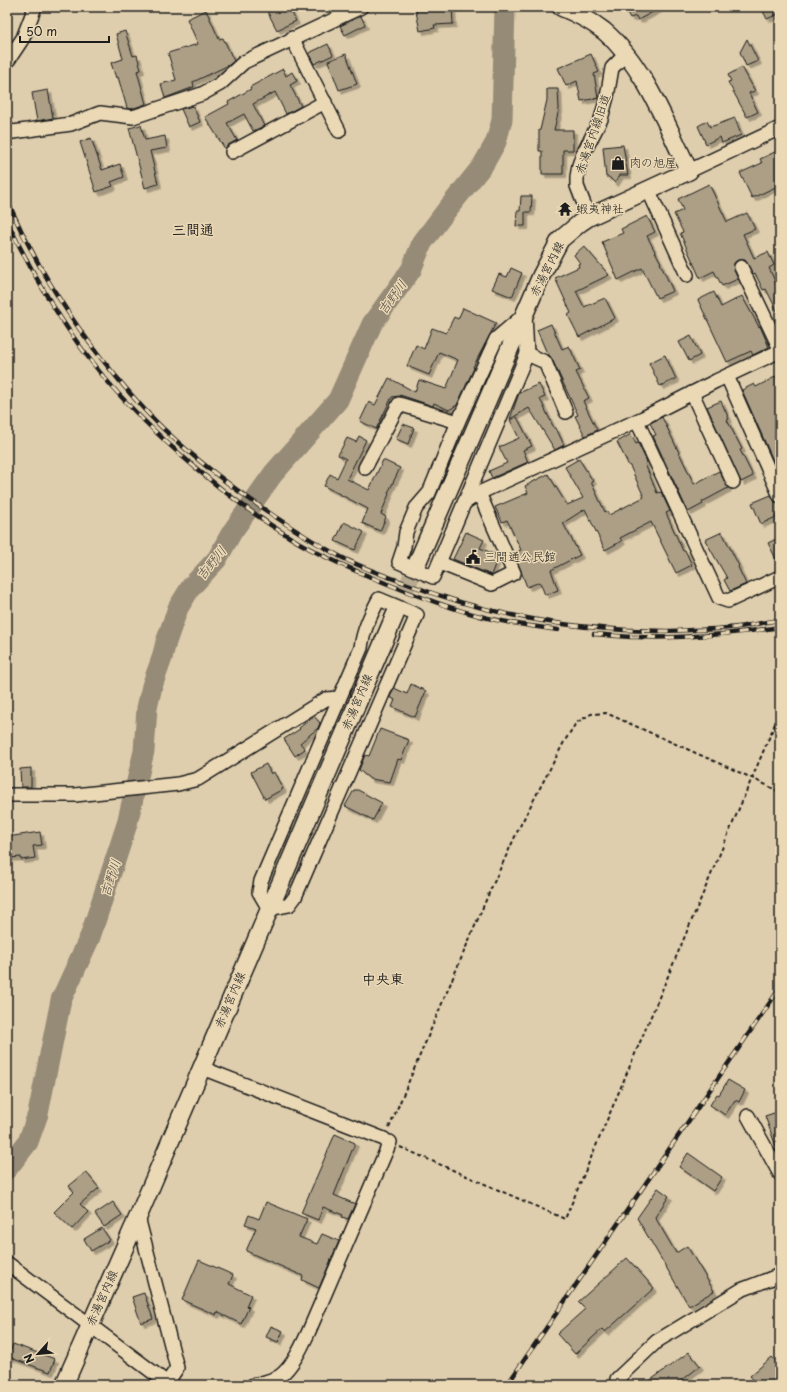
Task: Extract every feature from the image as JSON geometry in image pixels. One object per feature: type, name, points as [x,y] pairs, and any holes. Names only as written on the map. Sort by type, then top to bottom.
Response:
[{"type":"main road","points":[[562,7],[579,10],[604,31],[626,54],[644,81],[689,171]]},
{"type":"main road","name":"赤湯宮内線","points":[[418,561],[541,276],[560,240],[568,232],[589,217],[689,171]]},
{"type":"main road","name":"赤湯宮内線","points":[[64,1385],[138,1217],[395,615]]},
{"type":"street","points":[[7,62],[23,38],[35,7]]},
{"type":"street","points":[[7,130],[13,132],[71,124],[100,113],[133,117],[202,94],[220,84],[244,62],[360,7]]},
{"type":"street","points":[[292,38],[339,131]]},
{"type":"street","name":"赤湯宮内線旧道","points":[[589,217],[578,186],[577,176],[579,165],[601,119],[607,97],[612,68],[626,54]]},
{"type":"street","points":[[232,152],[325,102]]},
{"type":"street","points":[[689,171],[780,128]]},
{"type":"street","points":[[648,189],[687,275]]},
{"type":"street","points":[[464,503],[479,493],[636,421],[780,350],[741,267]]},
{"type":"street","points":[[525,314],[527,354],[433,577],[399,562],[404,547],[406,532],[416,508],[429,493],[458,422],[496,339],[525,314]]},
{"type":"street","points":[[527,354],[545,362],[566,412]]},
{"type":"street","points":[[727,376],[780,496]]},
{"type":"street","points":[[692,394],[733,482]]},
{"type":"street","points":[[365,468],[399,404],[458,422]]},
{"type":"street","points":[[636,421],[719,598],[728,601],[780,577]]},
{"type":"street","points":[[440,563],[492,584],[514,573],[479,493]]},
{"type":"street","points":[[380,599],[417,615],[296,897],[289,905],[269,908],[259,892],[261,881],[361,648],[362,637],[372,613],[380,599]]},
{"type":"street","points":[[7,795],[75,795],[178,784],[198,778],[326,699],[339,698]]},
{"type":"street","points":[[202,1068],[387,1140],[309,1331],[294,1360],[280,1376],[253,1385]]},
{"type":"street","points":[[748,1116],[780,1174]]},
{"type":"street","points":[[8,1265],[168,1384],[177,1368],[138,1217]]},
{"type":"street","points":[[616,1385],[617,1379],[657,1342],[741,1290],[780,1275]]},
{"type":"path","points":[[780,712],[752,778],[565,1219],[387,1140],[489,893],[519,828],[564,742],[576,724],[591,714],[606,713],[752,778],[780,792]]},
{"type":"building","points":[[265,7],[289,7],[296,21],[277,30]]},
{"type":"building","points":[[415,7],[452,7],[453,24],[434,25],[435,28],[420,31]]},
{"type":"building","points":[[631,7],[662,7],[638,20],[636,16],[630,18],[626,11]]},
{"type":"building","points":[[761,7],[780,7],[780,13],[767,19]]},
{"type":"building","points":[[206,10],[219,39],[223,38],[234,61],[229,65],[193,82],[194,87],[165,98],[161,84],[176,80],[168,53],[198,44],[187,19]]},
{"type":"building","points":[[361,16],[365,25],[345,35],[340,26]]},
{"type":"building","points":[[125,31],[133,56],[137,55],[141,70],[137,71],[146,104],[131,109],[127,108],[118,77],[116,78],[111,63],[123,59],[116,34]]},
{"type":"building","points":[[747,39],[758,61],[746,66],[740,52]]},
{"type":"building","points":[[328,44],[333,55],[314,64],[309,53]]},
{"type":"building","points":[[346,54],[357,84],[339,90],[328,61]]},
{"type":"building","points":[[591,54],[599,72],[594,74],[598,98],[581,101],[577,81],[566,86],[558,68]]},
{"type":"building","points":[[742,67],[755,91],[749,93],[758,112],[747,117],[728,82],[731,81],[728,75]]},
{"type":"building","points":[[283,69],[286,76],[292,72],[297,81],[290,85],[301,106],[286,114],[275,92],[253,104],[264,126],[253,131],[244,114],[227,123],[237,140],[228,145],[225,149],[205,117],[229,104],[228,102],[251,89],[250,87]]},
{"type":"building","points":[[547,89],[558,89],[559,109],[554,130],[573,130],[573,150],[563,150],[563,174],[542,174],[542,151],[539,151],[539,130],[547,100]]},
{"type":"building","points":[[48,90],[53,118],[37,121],[32,93]]},
{"type":"building","points":[[193,106],[200,122],[189,127],[181,109]]},
{"type":"building","points":[[735,118],[741,135],[722,143],[720,137],[706,144],[698,126],[707,121],[710,127]]},
{"type":"building","points":[[141,125],[145,140],[165,136],[167,148],[150,151],[158,184],[145,188],[129,128]]},
{"type":"building","points":[[91,138],[102,170],[120,164],[124,177],[111,182],[113,186],[96,192],[80,142]]},
{"type":"building","points":[[623,145],[628,175],[620,175],[615,183],[609,177],[606,177],[603,147]]},
{"type":"building","points":[[777,151],[780,157],[780,185],[752,198],[740,173],[762,163],[760,159]]},
{"type":"building","points":[[709,184],[727,222],[747,213],[755,229],[743,234],[754,258],[768,252],[774,265],[769,268],[778,288],[780,286],[780,317],[766,289],[763,290],[755,273],[753,274],[745,260],[738,260],[734,263],[734,270],[738,279],[722,286],[714,271],[700,278],[680,233],[683,232],[674,214],[683,210],[678,199]]},
{"type":"building","points":[[521,196],[532,196],[531,212],[525,212],[525,226],[516,226],[517,211],[520,211]]},
{"type":"building","points":[[647,216],[655,232],[647,236],[673,291],[657,298],[642,268],[618,280],[602,242],[623,233],[621,229]]},
{"type":"building","points":[[584,246],[609,275],[576,291],[584,307],[605,298],[615,318],[579,337],[568,315],[571,313],[555,278],[579,267],[578,264],[580,263],[574,255]]},
{"type":"building","points":[[511,268],[522,273],[512,297],[492,289],[499,274],[507,277]]},
{"type":"building","points":[[714,292],[721,307],[742,296],[759,327],[760,326],[769,347],[753,355],[751,351],[727,362],[698,300]]},
{"type":"building","points":[[463,308],[496,323],[473,367],[474,368],[457,405],[449,410],[434,403],[433,406],[400,395],[392,397],[376,429],[360,421],[369,402],[375,405],[389,378],[415,392],[419,380],[446,389],[458,360],[439,352],[429,375],[407,366],[416,345],[424,349],[432,328],[446,333],[454,317],[458,319]]},
{"type":"building","points":[[551,324],[562,349],[569,346],[580,370],[576,372],[589,398],[583,401],[597,430],[585,436],[575,416],[578,415],[537,330]]},
{"type":"building","points":[[691,336],[700,355],[689,361],[679,342]]},
{"type":"building","points":[[665,355],[676,379],[660,386],[649,363]]},
{"type":"building","points":[[777,376],[780,381],[780,476],[742,390],[754,384],[756,387]]},
{"type":"building","points":[[539,384],[545,397],[540,399],[564,445],[555,450],[529,408],[510,419],[519,393]]},
{"type":"building","points":[[721,401],[729,419],[727,420],[742,449],[740,450],[753,476],[741,482],[707,407]]},
{"type":"building","points":[[517,417],[532,446],[523,450],[528,462],[492,478],[489,471],[507,463],[499,447],[519,438],[510,420]]},
{"type":"building","points":[[662,417],[694,484],[719,471],[728,488],[702,502],[703,504],[688,512],[653,436],[656,435],[650,423]]},
{"type":"building","points":[[403,424],[414,428],[408,444],[396,439]]},
{"type":"building","points":[[631,434],[636,444],[638,443],[647,462],[645,464],[657,493],[661,492],[670,511],[666,513],[683,551],[685,550],[692,565],[676,573],[651,522],[620,538],[622,541],[605,550],[585,509],[563,523],[580,555],[551,570],[558,590],[545,595],[540,582],[527,587],[514,553],[521,550],[507,520],[502,522],[495,507],[528,493],[525,486],[548,474],[567,505],[583,498],[565,467],[579,459],[593,481],[591,482],[605,512],[607,511],[609,515],[644,497],[617,442]]},
{"type":"building","points":[[359,436],[366,440],[347,479],[369,490],[383,460],[400,468],[388,493],[389,494],[381,514],[386,517],[380,531],[362,523],[368,509],[324,486],[330,474],[337,478],[346,459],[338,455],[347,438],[356,442]]},
{"type":"building","points":[[771,495],[775,502],[780,504],[780,515],[761,524],[752,503]]},
{"type":"building","points":[[344,522],[364,532],[355,550],[335,541]]},
{"type":"building","points":[[466,532],[484,540],[480,548],[497,555],[498,557],[491,575],[453,559]]},
{"type":"building","points":[[722,532],[746,584],[730,591],[724,580],[727,578],[705,540]]},
{"type":"building","points":[[780,537],[780,567],[768,543]]},
{"type":"building","points":[[411,684],[426,691],[415,717],[392,707],[395,700],[390,697],[394,688],[407,694]]},
{"type":"building","points":[[314,716],[320,723],[318,728],[300,743],[305,749],[295,756],[284,739],[300,729],[299,728]]},
{"type":"building","points":[[380,729],[409,740],[401,760],[398,759],[390,782],[370,779],[359,770],[365,755],[369,756]]},
{"type":"building","points":[[266,764],[271,774],[274,772],[283,789],[265,799],[251,772]]},
{"type":"building","points":[[31,768],[31,787],[21,787],[20,769]]},
{"type":"building","points":[[354,790],[358,790],[382,803],[373,820],[345,806]]},
{"type":"building","points":[[40,832],[42,845],[33,846],[35,858],[21,860],[21,857],[7,858],[7,837]]},
{"type":"building","points":[[728,1080],[745,1090],[739,1102],[735,1100],[725,1115],[710,1105],[717,1094],[719,1095]]},
{"type":"building","points":[[780,1111],[780,1155],[779,1155],[765,1116]]},
{"type":"building","points":[[335,1134],[355,1143],[334,1195],[355,1204],[348,1219],[342,1217],[343,1215],[323,1207],[318,1220],[301,1213]]},
{"type":"building","points":[[688,1153],[722,1177],[713,1191],[679,1167]]},
{"type":"building","points":[[86,1172],[99,1188],[80,1204],[88,1212],[72,1229],[54,1212],[74,1192],[69,1186]]},
{"type":"building","points":[[658,1188],[669,1196],[655,1217],[676,1253],[687,1246],[714,1291],[689,1306],[637,1218]]},
{"type":"building","points":[[113,1202],[122,1215],[104,1227],[95,1214]]},
{"type":"building","points":[[266,1202],[307,1219],[299,1237],[317,1244],[322,1234],[339,1241],[319,1288],[302,1280],[303,1276],[246,1251],[256,1228],[245,1224],[249,1215],[259,1219]]},
{"type":"building","points":[[102,1228],[110,1240],[91,1251],[84,1239]]},
{"type":"building","points":[[627,1258],[654,1288],[605,1332],[602,1329],[575,1354],[557,1334],[585,1309],[578,1302]]},
{"type":"building","points":[[199,1260],[233,1275],[229,1284],[251,1295],[246,1306],[249,1307],[241,1324],[217,1312],[216,1315],[182,1300]]},
{"type":"building","points":[[144,1293],[153,1319],[141,1323],[132,1297]]},
{"type":"building","points":[[271,1326],[283,1331],[278,1342],[266,1337]]},
{"type":"building","points":[[13,1344],[55,1359],[50,1372],[8,1357]]},
{"type":"building","points":[[689,1352],[700,1366],[676,1385],[644,1385]]},
{"type":"building","points":[[772,1357],[780,1366],[780,1375],[769,1385],[758,1385],[750,1376]]},
{"type":"waterway","name":"吉野川","points":[[7,1169],[28,1142],[38,1114],[61,1000],[90,937],[127,824],[144,751],[147,708],[152,686],[178,608],[191,587],[217,559],[232,532],[273,474],[338,400],[372,324],[411,270],[422,243],[483,165],[496,142],[502,120],[505,7]]},
{"type":"tunnel","points":[[395,615],[418,561]]},
{"type":"railway","points":[[7,200],[29,247],[68,313],[98,354],[147,413],[181,445],[233,487],[260,507],[314,542],[339,556],[380,574],[437,595],[501,613],[566,625],[666,631],[729,628],[780,620]]},
{"type":"railway","points":[[7,221],[34,274],[54,308],[98,370],[132,409],[169,445],[221,489],[277,529],[323,556],[345,566],[416,595],[480,616],[558,630]]},
{"type":"railway","points":[[594,634],[631,637],[691,637],[780,627]]},
{"type":"railway","points":[[507,1385],[780,988]]},
{"type":"place","name":"肉の旭屋","points":[[618,163]]},
{"type":"place","name":"蝦夷神社","points":[[565,209]]},
{"type":"place","name":"三間通公民館","points":[[473,557]]},
{"type":"district","name":"三間通","points":[[193,230]]},
{"type":"district","name":"中央東","points":[[383,979]]}]
